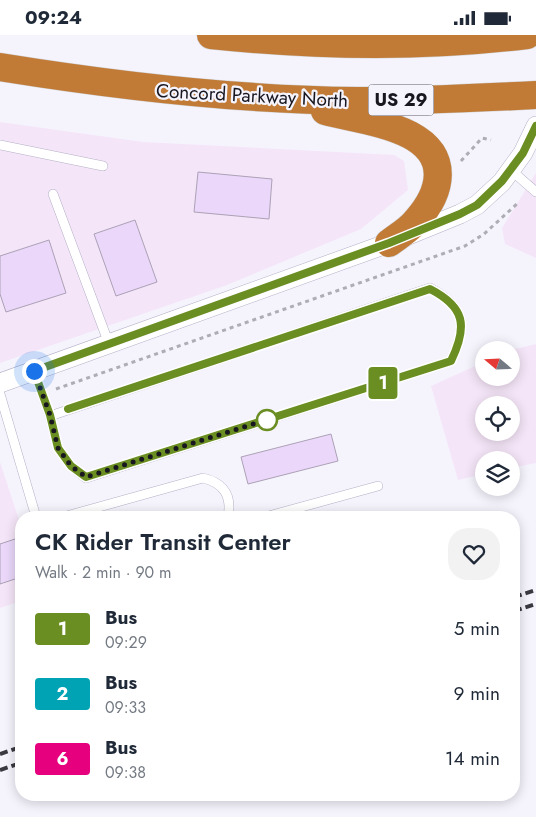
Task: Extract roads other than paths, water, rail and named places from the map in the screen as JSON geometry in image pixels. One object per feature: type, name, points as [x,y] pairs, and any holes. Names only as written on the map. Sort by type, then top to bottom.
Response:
[{"type":"highway","points":[[211,35],[324,44],[380,44],[527,35]]},
{"type":"highway","name":"Concord Parkway North","points":[[0,67],[144,88],[265,97],[357,101],[440,100],[536,95]]},
{"type":"highway","points":[[265,97],[385,126],[409,134],[422,142],[432,153],[438,168],[439,179],[432,199],[416,222],[389,243]]},
{"type":"street","points":[[0,383],[389,243],[429,228],[477,205],[512,171],[536,126]]},
{"type":"lane","points":[[0,145],[103,166]]},
{"type":"lane","points":[[512,171],[536,192]]},
{"type":"lane","points":[[54,194],[109,344]]},
{"type":"lane","points":[[34,371],[50,415],[58,448],[71,466],[86,477],[451,361],[460,343],[462,318],[446,297],[430,289],[50,415]]},
{"type":"lane","points":[[0,394],[34,511]]},
{"type":"lane","points":[[85,511],[203,478],[216,481],[226,493],[228,511]]},
{"type":"lane","points":[[287,511],[378,486]]},
{"type":"railway","points":[[520,595],[536,590]]},
{"type":"railway","points":[[520,609],[536,604]]},
{"type":"railway","points":[[0,754],[15,749]]},
{"type":"railway","points":[[0,770],[15,765]]}]
